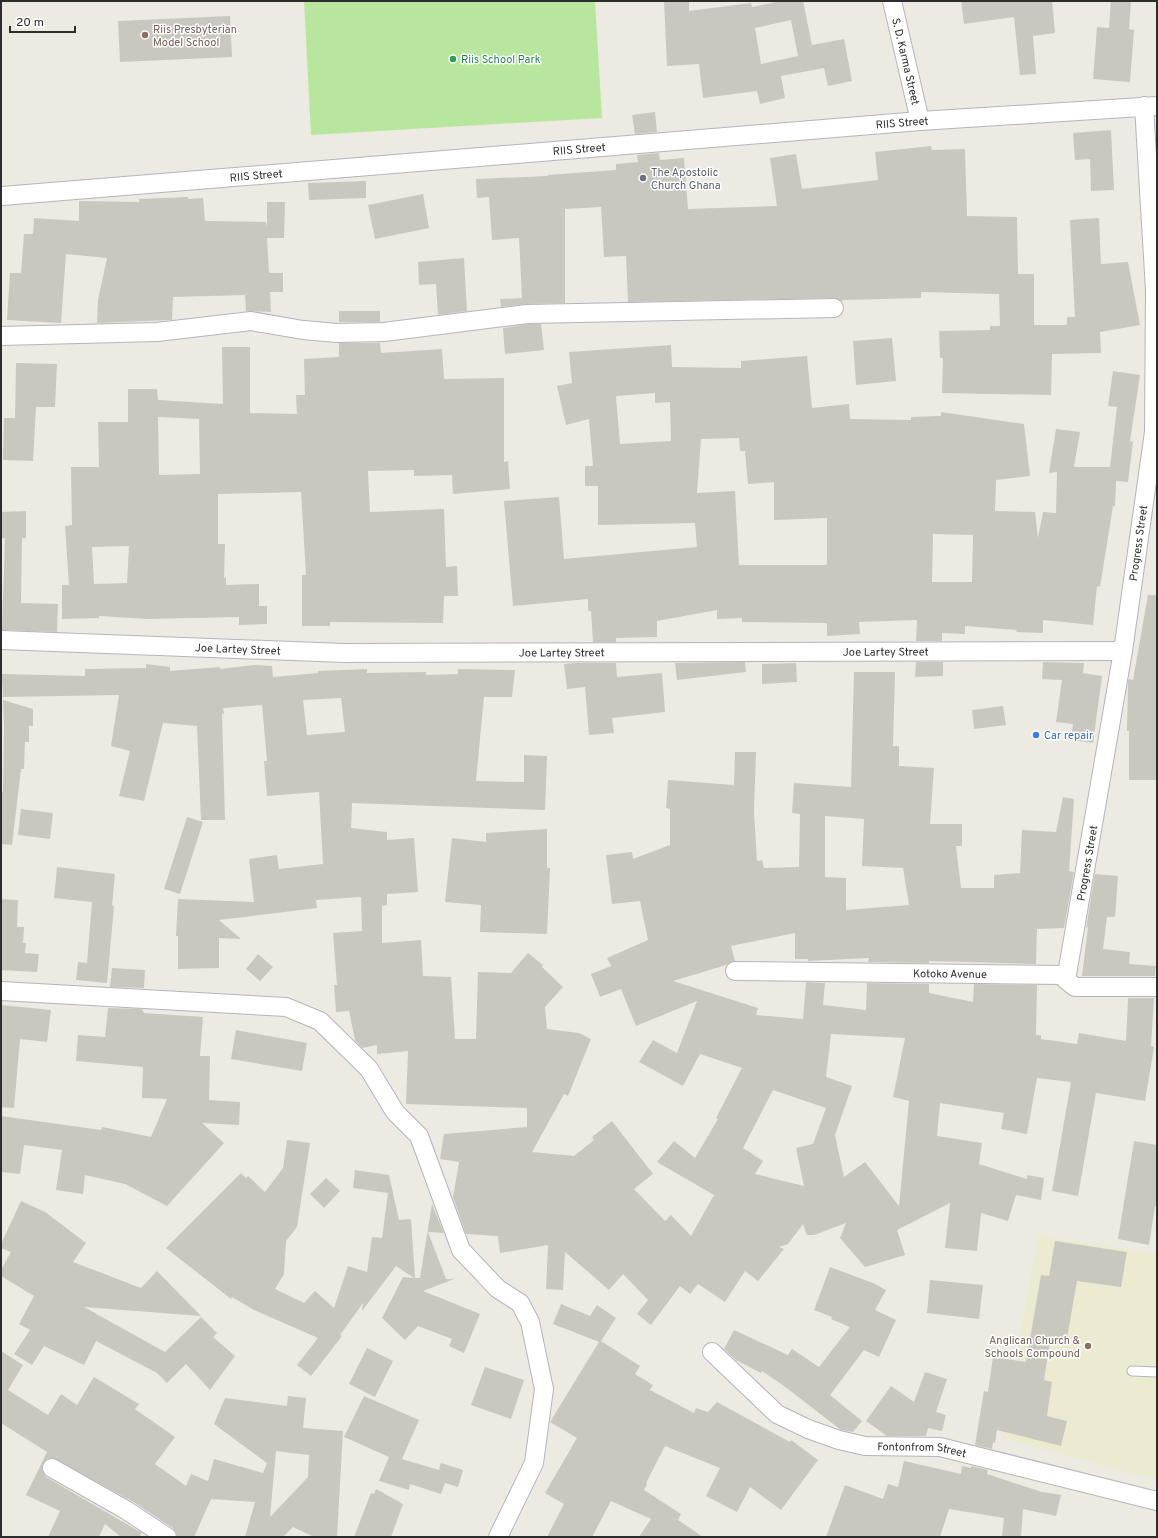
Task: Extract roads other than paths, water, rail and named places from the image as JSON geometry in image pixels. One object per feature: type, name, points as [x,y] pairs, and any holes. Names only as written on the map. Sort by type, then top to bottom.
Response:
[{"type":"street","name":"S. D. Karma Street","points":[[892,1],[920,121]]},
{"type":"street","name":"RIIS Street","points":[[1,198],[920,121],[1151,106]]},
{"type":"street","name":"Progress Street","points":[[1067,975],[1123,651],[1154,432],[1155,290],[1151,106]]},
{"type":"street","points":[[1,336],[157,332],[251,321],[303,330],[352,333],[384,332],[526,314],[834,308]]},
{"type":"street","name":"Joe Lartey Street","points":[[1,640],[344,653],[1123,651]]},
{"type":"street","name":"Kotoko Avenue","points":[[735,972],[1067,975]]},
{"type":"street","points":[[1067,975],[1066,980],[1075,987],[1157,987]]},
{"type":"street","points":[[1,991],[286,1007],[320,1021],[369,1070],[395,1112],[419,1136],[461,1250],[498,1290],[520,1303],[530,1322],[544,1389],[534,1464],[498,1537]]},
{"type":"street","name":"Fontonfrom Street","points":[[712,1352],[777,1414],[808,1429],[839,1440],[865,1446],[940,1447],[1157,1501]]},
{"type":"street","points":[[52,1468],[126,1510],[167,1537]]},
{"type":"lane","points":[[1132,1371],[1157,1372]]},
{"type":"place","name":"Riis Presbyterian Model School","points":[[145,35]]},
{"type":"place","name":"Riis School Park","points":[[453,59]]},
{"type":"place","name":"The Apostolic Church Ghana","points":[[643,178]]},
{"type":"place","name":"Car repair","points":[[1036,735]]},
{"type":"place","name":"Anglican Church & Schools Compound","points":[[1088,1346]]}]
